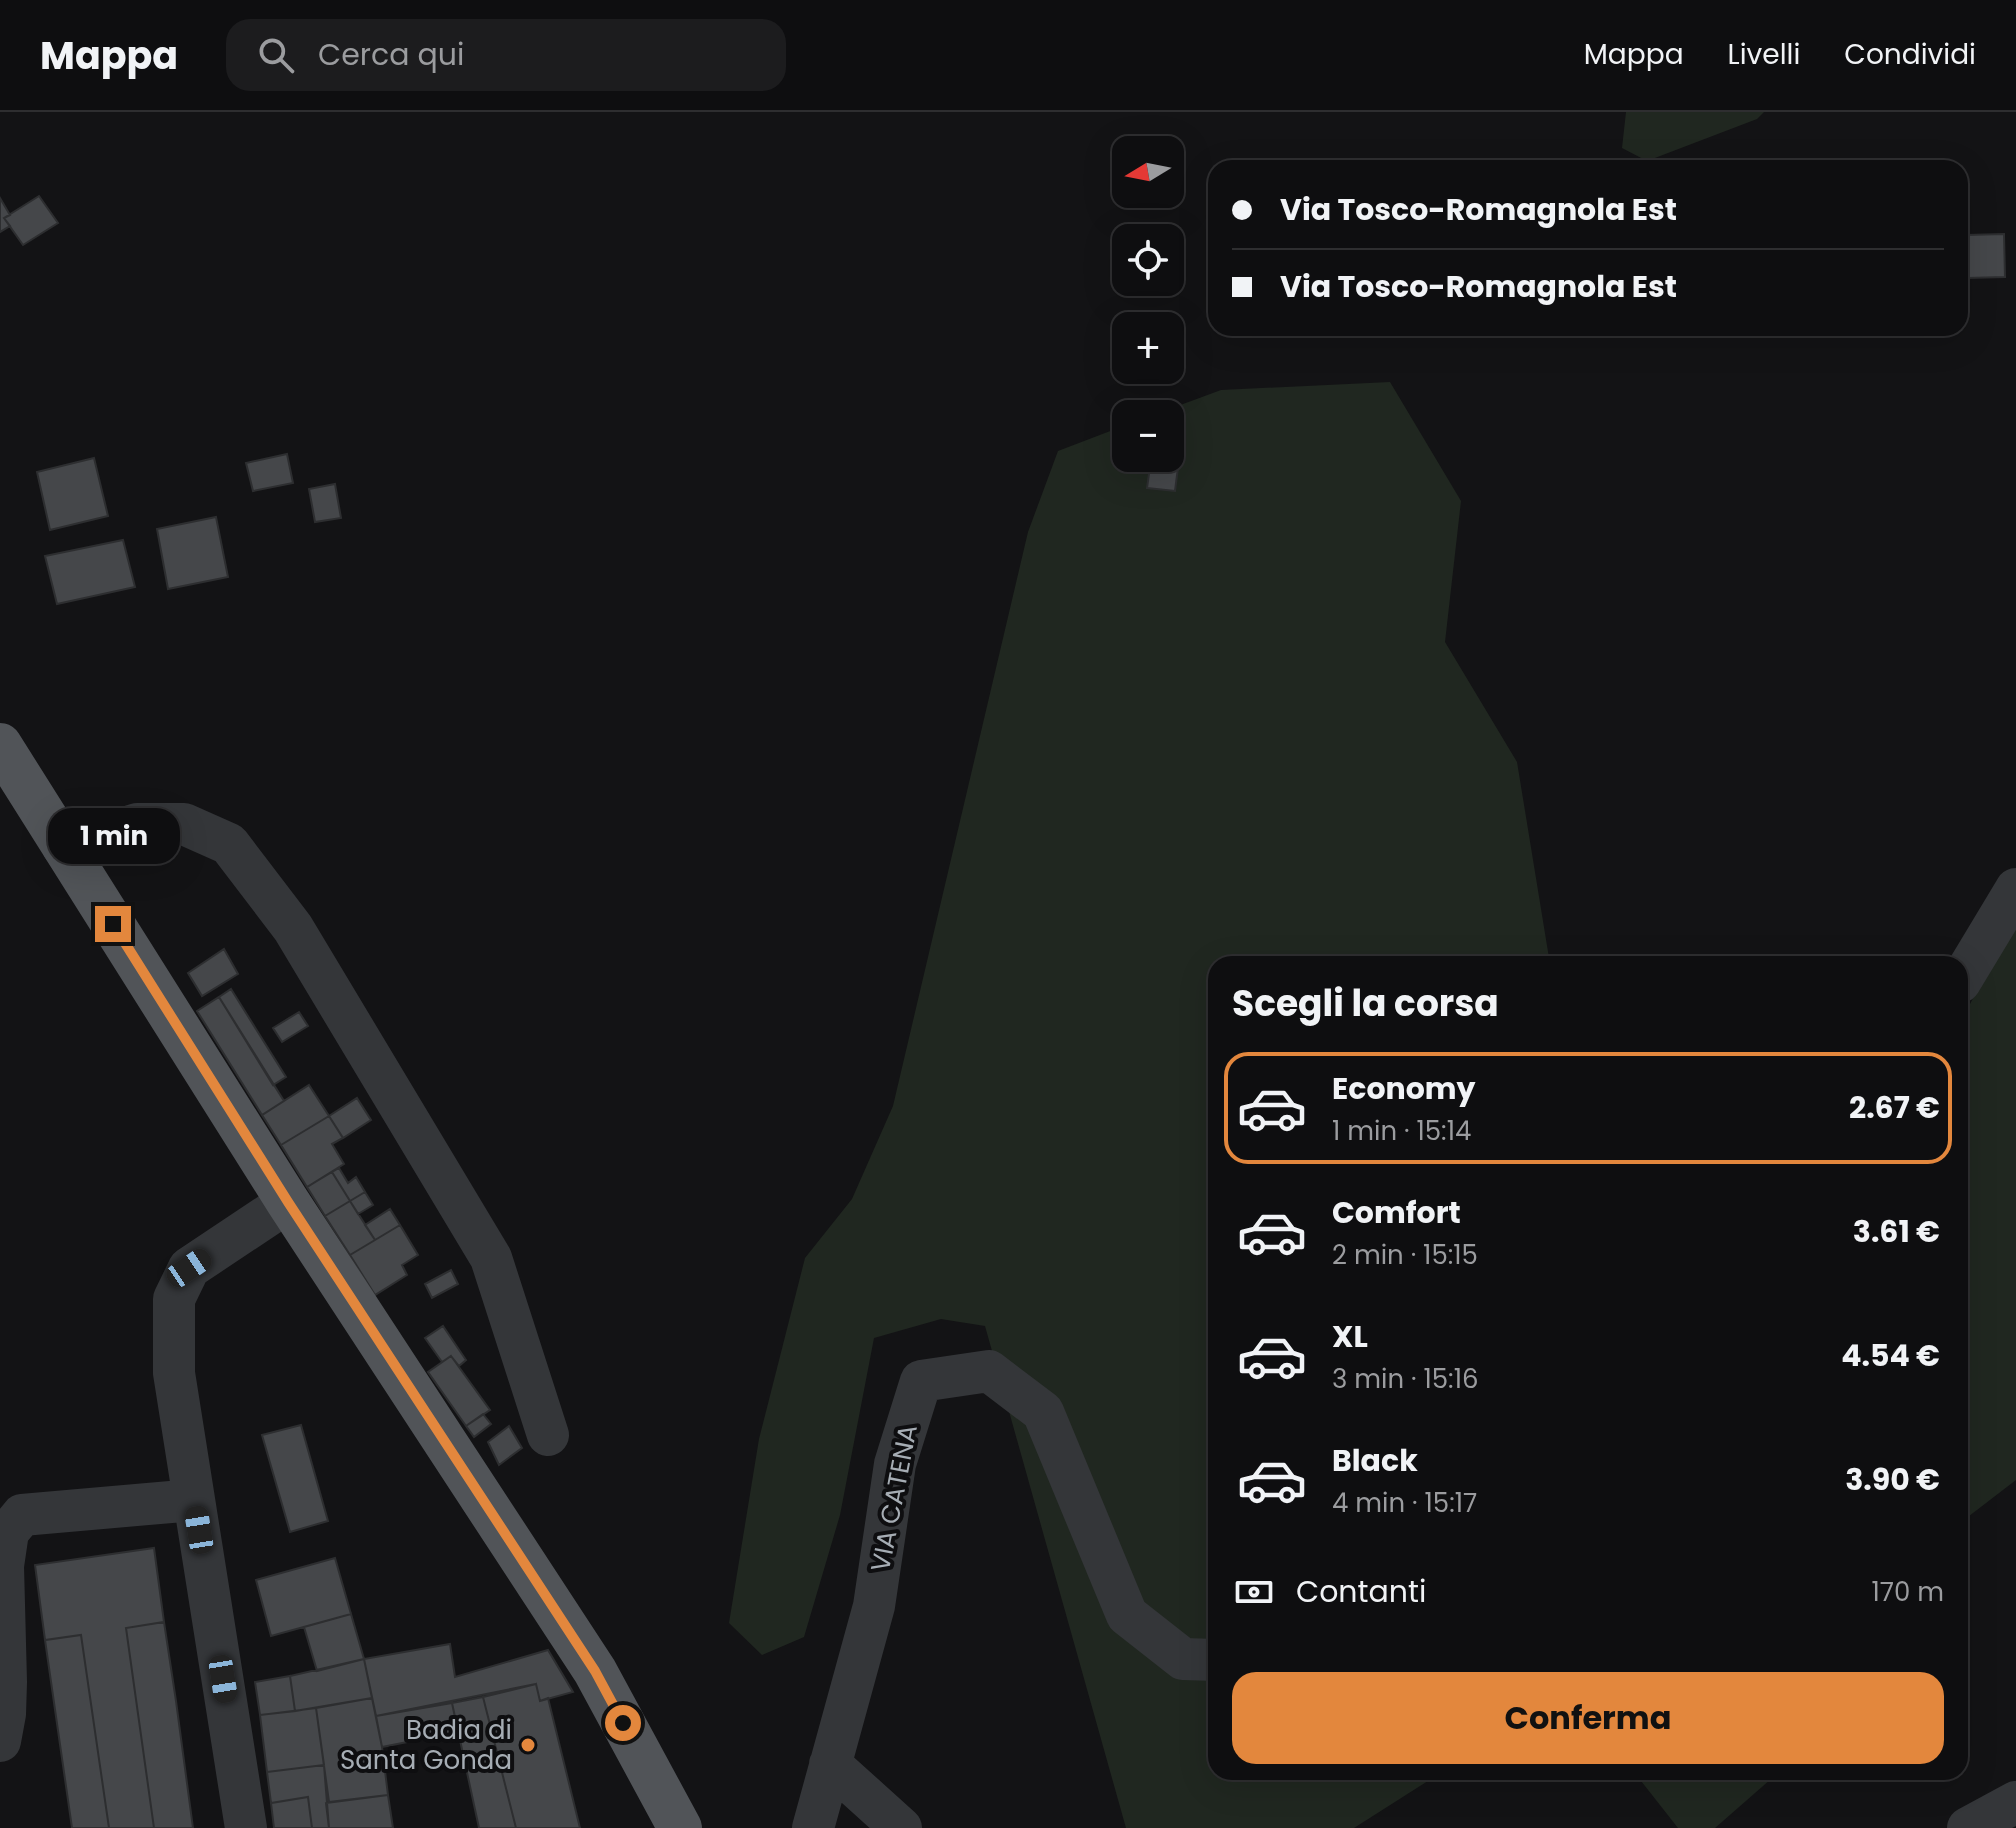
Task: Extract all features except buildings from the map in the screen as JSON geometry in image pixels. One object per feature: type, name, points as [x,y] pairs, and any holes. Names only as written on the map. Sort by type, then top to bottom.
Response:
[{"type":"main road","points":[[0,745],[288,1202],[595,1671],[680,1828]]},
{"type":"street","points":[[63,847],[137,824],[184,824],[229,844],[293,928],[491,1258],[548,1435]]},
{"type":"street","points":[[1968,969],[2016,889]]},
{"type":"street","points":[[246,1828],[174,1373],[174,1299],[189,1268],[288,1202]]},
{"type":"street","name":"VIA CATENA","points":[[813,1828],[874,1606],[895,1464],[921,1381],[989,1371],[1043,1412],[1127,1615],[1183,1659],[1208,1660]]},
{"type":"street","points":[[0,1741],[5,1714],[3,1566],[8,1532],[22,1515],[194,1500]]},
{"type":"street","points":[[830,1764],[901,1828]]},
{"type":"street","points":[[1968,1828],[2016,1802]]},
{"type":"shaded area","points":[[1626,112],[1764,112],[1757,119],[1650,160],[1622,148]]},
{"type":"shaded area","points":[[1390,382],[1461,501],[1445,642],[1517,762],[1549,956],[1208,956],[1208,1780],[1429,1780],[1354,1828],[1126,1828],[985,1326],[941,1319],[874,1338],[840,1515],[804,1637],[762,1655],[729,1623],[759,1439],[805,1258],[852,1199],[893,1106],[1028,532],[1058,451],[1112,430],[1112,472],[1184,472],[1184,404],[1221,390]]},
{"type":"shaded area","points":[[2016,913],[2016,1480],[1968,1517],[1968,1008]]},
{"type":"shaded area","points":[[1640,1780],[1770,1780],[1715,1828],[1678,1828]]},
{"type":"place","name":"Badia di Santa Gonda","points":[[528,1745]]},
{"type":"route","points":[[113,924],[288,1202],[595,1671],[623,1723]]}]
